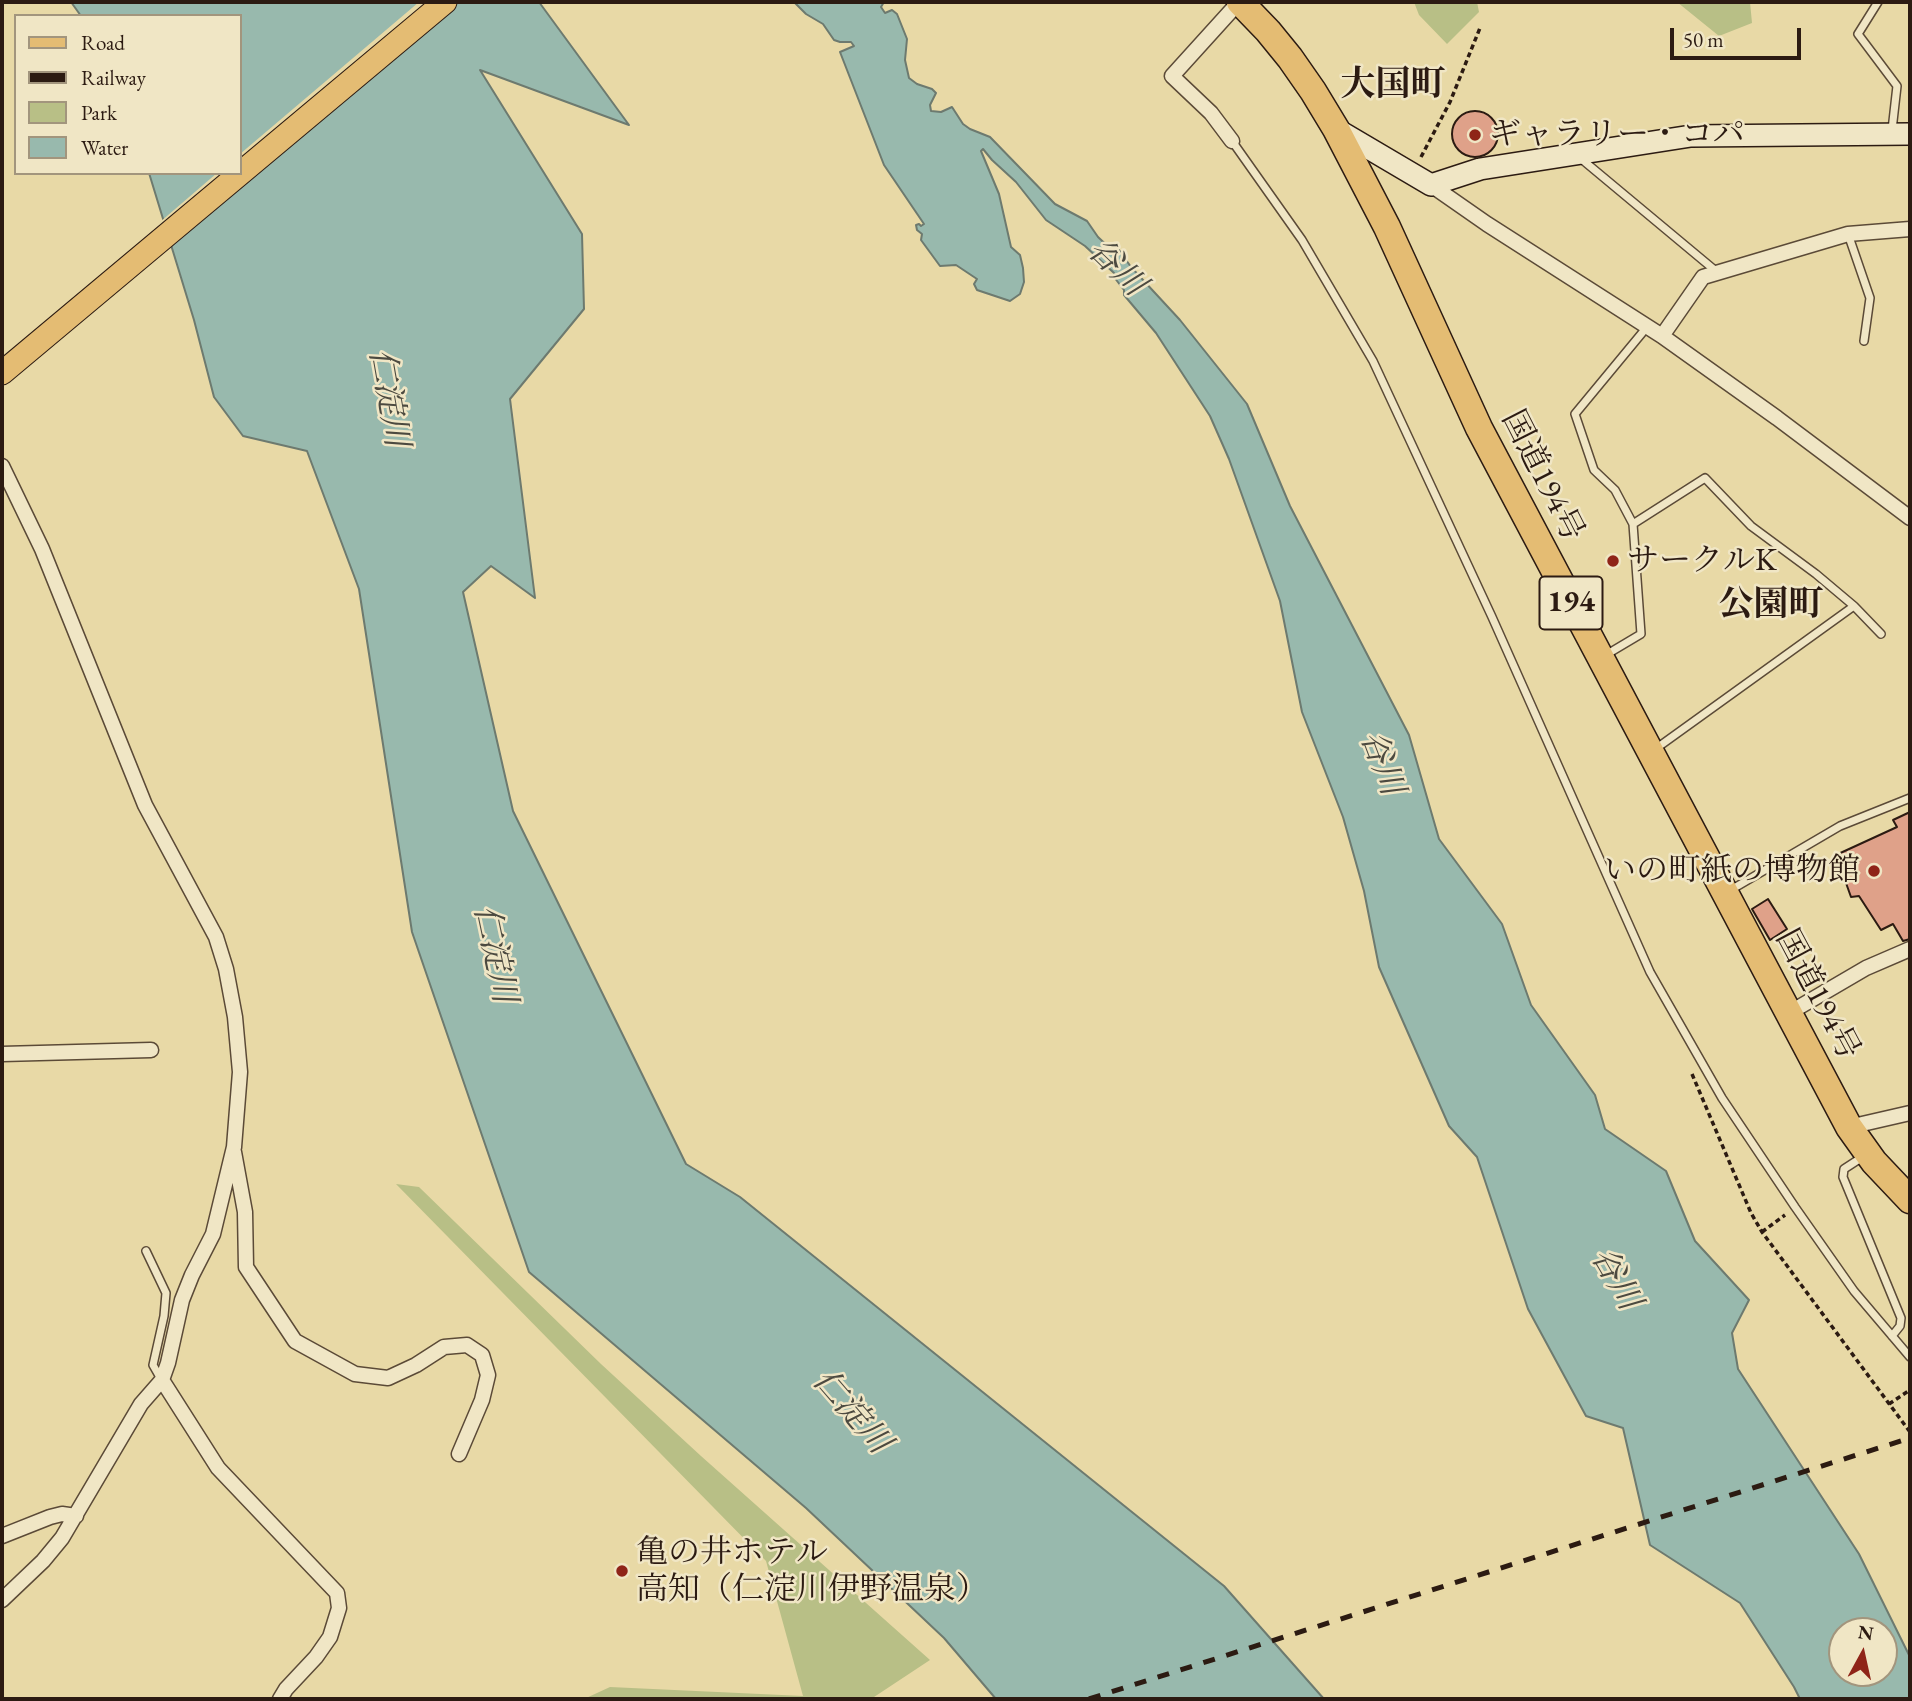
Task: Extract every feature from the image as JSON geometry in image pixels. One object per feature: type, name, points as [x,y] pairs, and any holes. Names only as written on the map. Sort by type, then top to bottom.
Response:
[{"type":"highway","name":"国道194号","points":[[1240,2],[1290,58],[1336,129],[1387,227],[1479,428],[1849,1127],[1885,1176],[1910,1200]]},
{"type":"main road","points":[[242,172],[445,2]]},
{"type":"main road","points":[[5,370],[238,175]]},
{"type":"street","points":[[1232,141],[1211,113],[1172,76],[1240,2]]},
{"type":"street","points":[[1336,129],[1421,180],[1662,336],[1910,518]]},
{"type":"street","points":[[1421,180],[1691,136],[1901,134]]},
{"type":"street","points":[[1662,336],[1703,276],[1848,233],[1910,229]]},
{"type":"street","points":[[2,466],[42,549],[145,806],[216,936],[226,969],[235,1017],[240,1072],[233,1147],[213,1234],[182,1300],[162,1380],[141,1404],[62,1538],[43,1561],[2,1601]]},
{"type":"street","points":[[1789,1013],[1866,968],[1910,949]]},
{"type":"street","points":[[2,1054],[151,1050]]},
{"type":"street","points":[[1849,1127],[1910,1113]]},
{"type":"street","points":[[233,1147],[245,1212],[246,1267],[295,1341],[355,1374],[388,1378],[444,1346],[467,1345],[482,1355],[488,1375],[482,1400],[459,1454]]},
{"type":"street","points":[[162,1380],[218,1468],[337,1593],[339,1608],[330,1637],[280,1699]]},
{"type":"street","points":[[2,1536],[50,1517],[62,1514],[76,1516]]},
{"type":"lane","points":[[1878,2],[1858,34],[1897,86],[1901,134]]},
{"type":"lane","points":[[1232,141],[1302,240],[1373,362],[1492,617],[1650,972],[1722,1098],[1795,1207],[1854,1291],[1910,1357]]},
{"type":"lane","points":[[1576,154],[1717,272]]},
{"type":"lane","points":[[1848,233],[1870,298],[1864,341]]},
{"type":"lane","points":[[1600,657],[1640,634],[1633,524],[1615,490],[1594,470],[1575,414],[1648,327]]},
{"type":"lane","points":[[1633,524],[1705,478],[1751,526],[1816,574],[1854,606],[1881,634]]},
{"type":"lane","points":[[1650,752],[1854,606]]},
{"type":"lane","points":[[1726,893],[1840,826],[1910,797]]},
{"type":"lane","points":[[1867,1153],[1844,1169],[1843,1177],[1901,1318],[1900,1326],[1892,1336]]},
{"type":"lane","points":[[146,1251],[166,1293],[164,1316],[153,1365],[162,1380]]},
{"type":"path","points":[[1421,180],[1480,28]]},
{"type":"path","points":[[1689,1066],[1751,1213],[1762,1232],[1910,1433]]},
{"type":"path","points":[[1762,1232],[1795,1207]]},
{"type":"path","points":[[1889,1404],[1910,1390]]},
{"type":"green space","points":[[1414,2],[1477,2],[1479,12],[1447,44],[1419,15]]},
{"type":"green space","points":[[1677,2],[1750,2],[1752,23],[1719,36]]},
{"type":"green space","points":[[396,1184],[419,1187],[601,1364],[930,1660],[871,1699],[584,1699],[610,1687],[803,1696],[766,1561]]},
{"type":"water","name":"仁淀川","points":[[71,2],[539,2],[629,125],[480,70],[582,234],[584,309],[510,399],[535,598],[491,566],[463,592],[513,811],[686,1164],[740,1197],[1224,1586],[1324,1699],[996,1699],[944,1638],[806,1508],[529,1272],[412,932],[359,589],[307,451],[243,436],[214,397],[194,320],[150,175],[242,175],[242,14],[80,14]]},
{"type":"water","name":"谷川","points":[[794,2],[884,2],[881,7],[885,13],[892,10],[897,14],[907,39],[905,60],[909,78],[936,93],[930,105],[931,111],[941,112],[952,107],[963,124],[990,137],[1055,204],[1087,221],[1098,237],[1116,254],[1119,250],[1131,267],[1180,320],[1247,404],[1290,506],[1409,735],[1439,839],[1502,924],[1531,1005],[1595,1095],[1605,1129],[1666,1171],[1695,1241],[1749,1300],[1732,1333],[1738,1369],[1859,1554],[1890,1617],[1828,1617],[1828,1687],[1898,1687],[1898,1633],[1910,1657],[1910,1699],[1800,1699],[1740,1603],[1650,1545],[1623,1428],[1586,1416],[1528,1309],[1477,1157],[1449,1126],[1379,967],[1364,891],[1343,817],[1302,712],[1280,601],[1229,459],[1210,416],[1156,333],[1124,295],[1114,273],[1085,246],[1046,220],[1016,182],[983,149],[981,151],[999,194],[1011,247],[1020,255],[1024,282],[1020,294],[1010,301],[977,290],[974,284],[977,279],[956,265],[940,266],[917,230],[916,225],[924,224],[884,165],[840,52],[854,46],[851,42],[834,40],[823,24],[806,14]]},
{"type":"pier","points":[[419,2],[457,2],[168,247],[160,222],[215,175],[242,175],[242,152]]},
{"type":"building","name":"ギャラリー・コパ","points":[[1475,111],[1492,117],[1498,134],[1492,151],[1475,157],[1458,151],[1452,134],[1458,117]]},
{"type":"building","name":"いの町紙の博物館","points":[[1910,812],[1910,939],[1903,941],[1893,924],[1881,930],[1859,896],[1851,897],[1836,855],[1897,827],[1893,820]]},
{"type":"building","points":[[1768,899],[1787,929],[1770,940],[1752,909]]},
{"type":"railway","points":[[1089,1699],[1910,1438]]},
{"type":"place","name":"ギャラリー・コパ","points":[[1475,135]]},
{"type":"place","name":"サークルK","points":[[1613,561]]},
{"type":"place","name":"いの町紙の博物館","points":[[1874,871]]},
{"type":"place","name":"亀の井ホテル 高知（仁淀川伊野温泉）","points":[[622,1571]]},
{"type":"district","name":"大国町","points":[[1393,85]]},
{"type":"district","name":"公園町","points":[[1771,605]]}]
